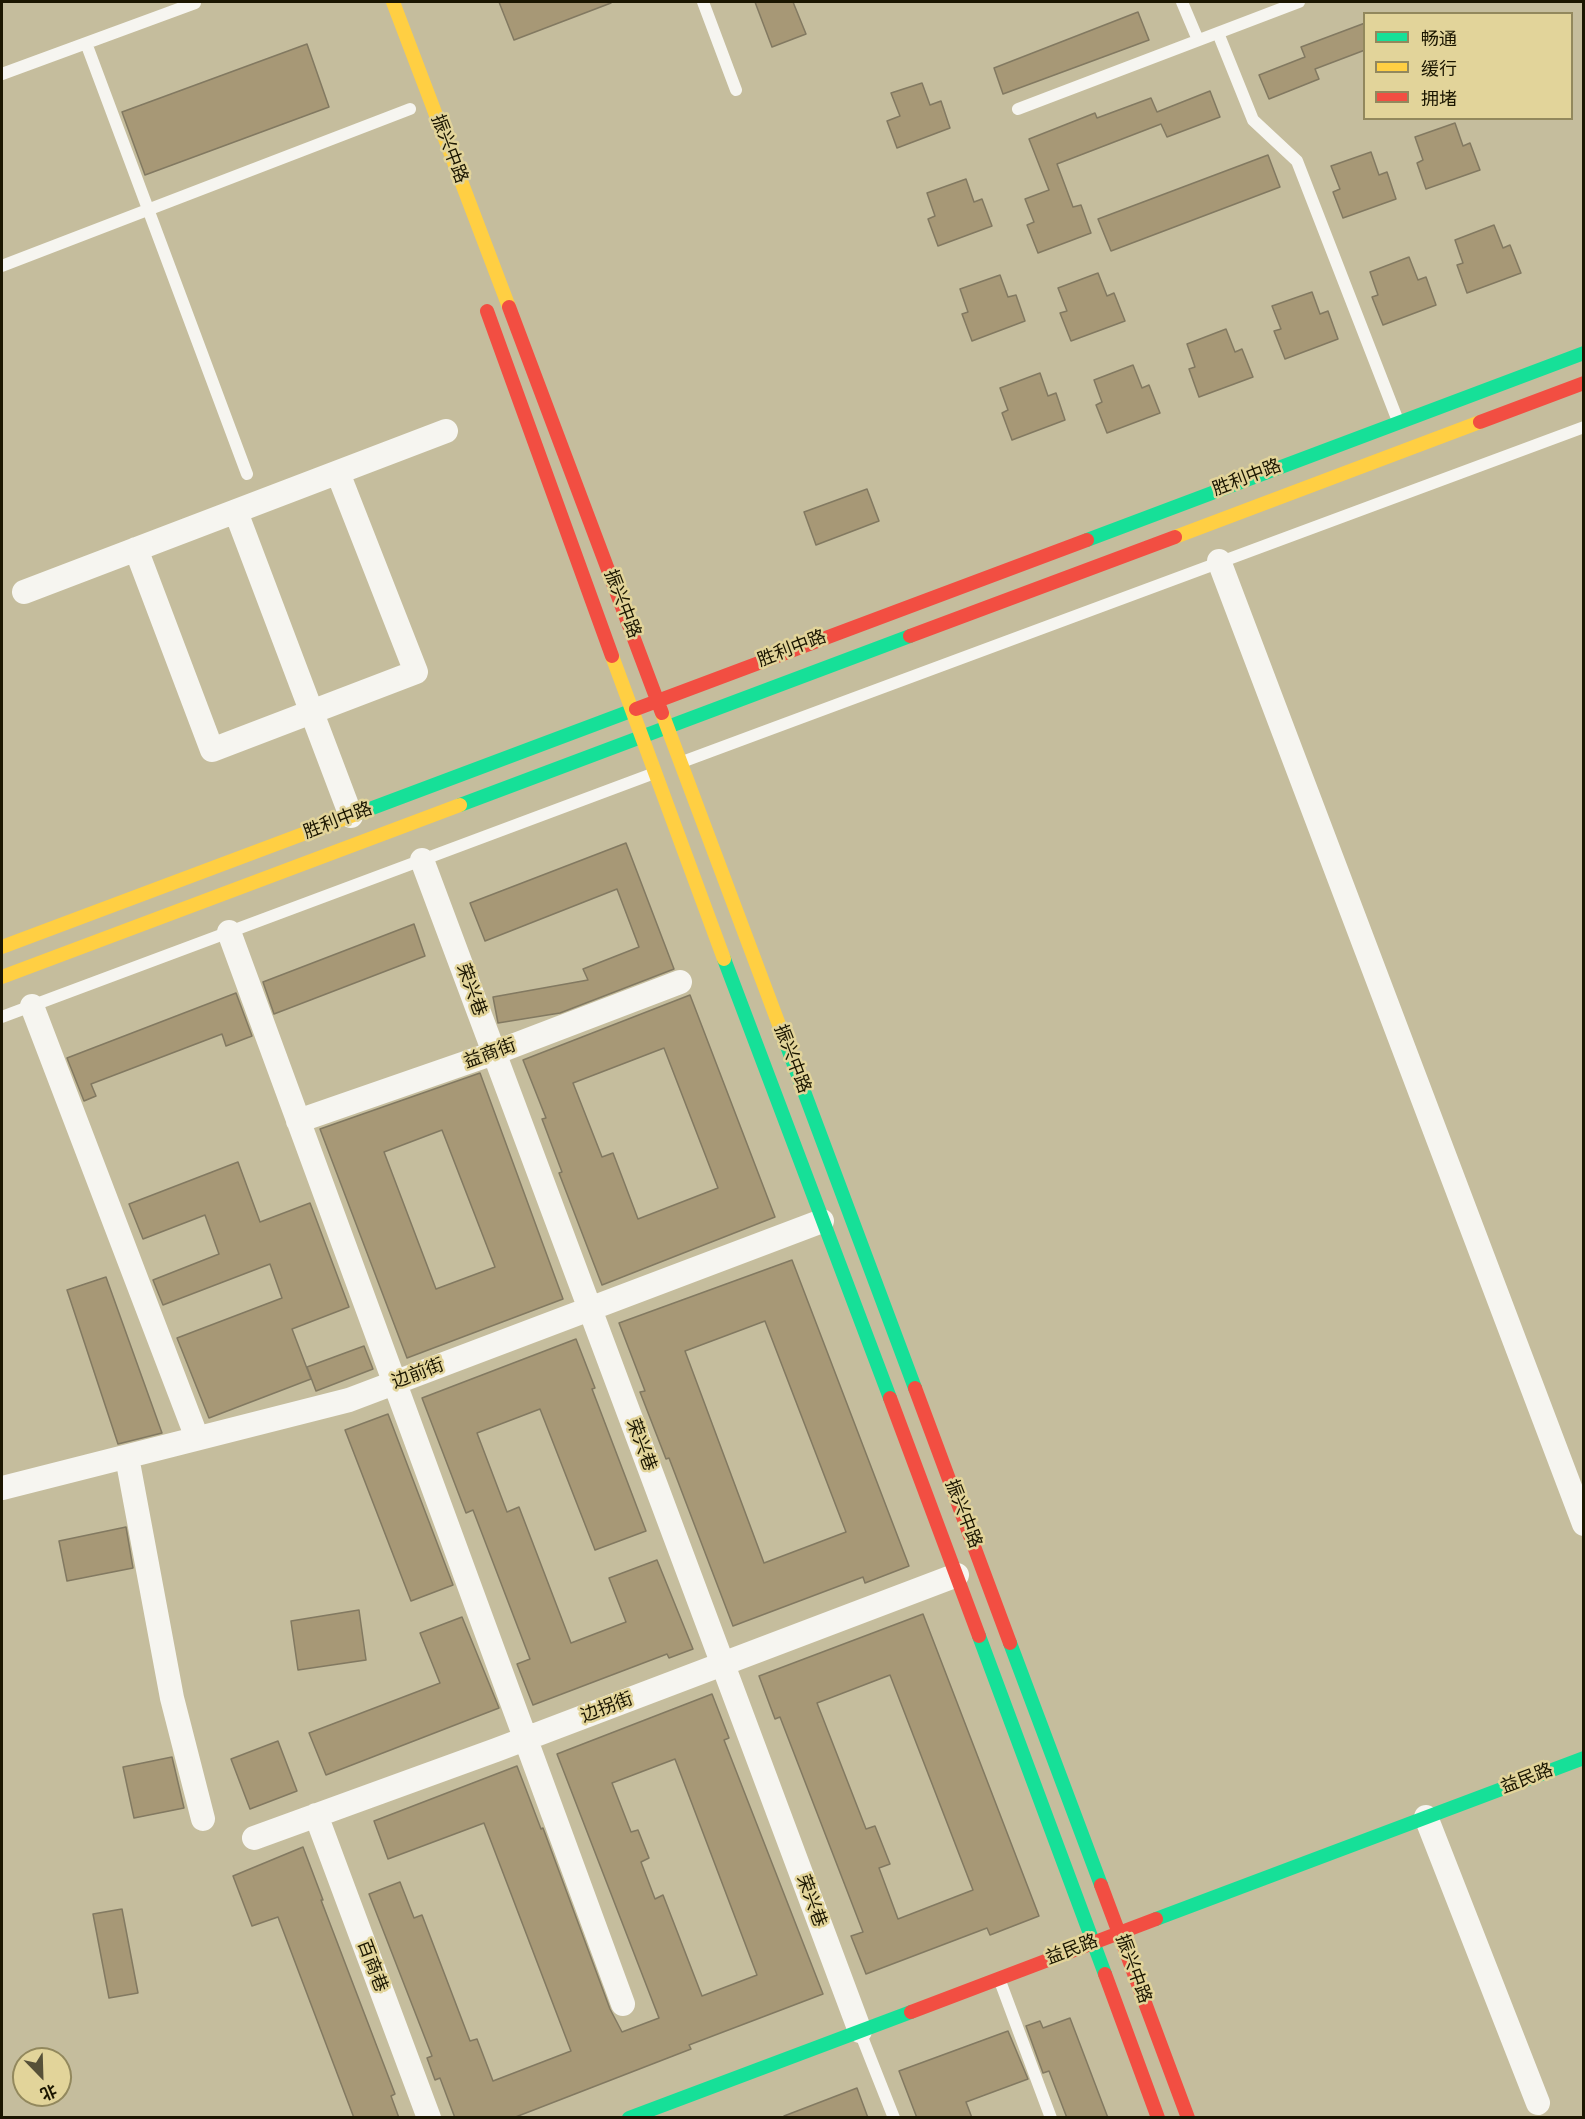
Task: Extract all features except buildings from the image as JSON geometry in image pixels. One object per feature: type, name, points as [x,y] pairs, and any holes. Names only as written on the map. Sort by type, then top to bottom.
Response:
[{"type":"street","name":"振兴中路","points":[[393,2],[668,727],[668,768],[822,1221],[957,1575],[1158,2118]]},
{"type":"street","name":"振兴中路","points":[[481,294],[641,736],[668,768],[1119,1932],[1188,2118]]},
{"type":"street","name":"胜利中路","points":[[2,947],[1584,352]]},
{"type":"street","name":"胜利中路","points":[[2,977],[1584,383]]},
{"type":"street","points":[[24,592],[446,431]]},
{"type":"street","points":[[136,549],[212,750],[416,672],[338,473]]},
{"type":"street","points":[[236,512],[351,816]]},
{"type":"street","points":[[1219,561],[1584,1524]]},
{"type":"street","name":"荣兴巷","points":[[422,860],[860,2031]]},
{"type":"street","points":[[229,932],[623,2004]]},
{"type":"street","name":"益商街","points":[[298,1121],[494,1053],[680,982]]},
{"type":"street","points":[[32,1006],[197,1438]]},
{"type":"street","name":"边前街","points":[[2,1488],[349,1400],[822,1221]]},
{"type":"street","points":[[127,1457],[172,1698],[203,1819]]},
{"type":"street","name":"边拐街","points":[[254,1838],[526,1739],[957,1575]]},
{"type":"street","name":"益民路","points":[[628,2118],[1584,1758]]},
{"type":"street","name":"百商巷","points":[[316,1815],[429,2118]]},
{"type":"street","points":[[1426,1817],[1538,2103]]},
{"type":"lane","points":[[703,2],[736,90]]},
{"type":"lane","points":[[1182,2],[1198,40]]},
{"type":"lane","points":[[1018,110],[1299,2]]},
{"type":"lane","points":[[2,74],[195,3]]},
{"type":"lane","points":[[1218,33],[1253,120],[1297,161],[1398,422]]},
{"type":"lane","points":[[86,43],[248,474]]},
{"type":"lane","points":[[2,266],[410,109]]},
{"type":"lane","points":[[2,1017],[1219,561],[1584,427]]},
{"type":"lane","points":[[999,1978],[1051,2118]]},
{"type":"lane","points":[[860,2031],[894,2118]]},
{"type":"traffic: fast","points":[[1087,540],[1584,353]]},
{"type":"traffic: fast","points":[[460,805],[910,636]]},
{"type":"traffic: fast","points":[[359,813],[636,709]]},
{"type":"traffic: fast","points":[[724,959],[890,1398]]},
{"type":"traffic: fast","points":[[781,1030],[915,1388]]},
{"type":"traffic: fast","points":[[979,1636],[1105,1974]]},
{"type":"traffic: fast","points":[[1010,1643],[1101,1885]]},
{"type":"traffic: fast","points":[[1156,1919],[1584,1758]]},
{"type":"traffic: fast","points":[[629,2118],[911,2012]]},
{"type":"traffic: slow","points":[[393,2],[509,307]]},
{"type":"traffic: slow","points":[[1175,537],[1480,422]]},
{"type":"traffic: slow","points":[[612,656],[724,959]]},
{"type":"traffic: slow","points":[[662,713],[781,1030]]},
{"type":"traffic: slow","points":[[2,977],[460,805]]},
{"type":"traffic: slow","points":[[2,947],[359,813]]},
{"type":"traffic: jam","points":[[509,307],[662,713]]},
{"type":"traffic: jam","points":[[487,311],[612,656]]},
{"type":"traffic: jam","points":[[1480,422],[1584,383]]},
{"type":"traffic: jam","points":[[910,636],[1175,537]]},
{"type":"traffic: jam","points":[[636,709],[1087,540]]},
{"type":"traffic: jam","points":[[915,1388],[1010,1643]]},
{"type":"traffic: jam","points":[[890,1398],[979,1636]]},
{"type":"traffic: jam","points":[[1101,1885],[1188,2118]]},
{"type":"traffic: jam","points":[[911,2012],[1156,1919]]},
{"type":"traffic: jam","points":[[1105,1974],[1158,2118]]}]
